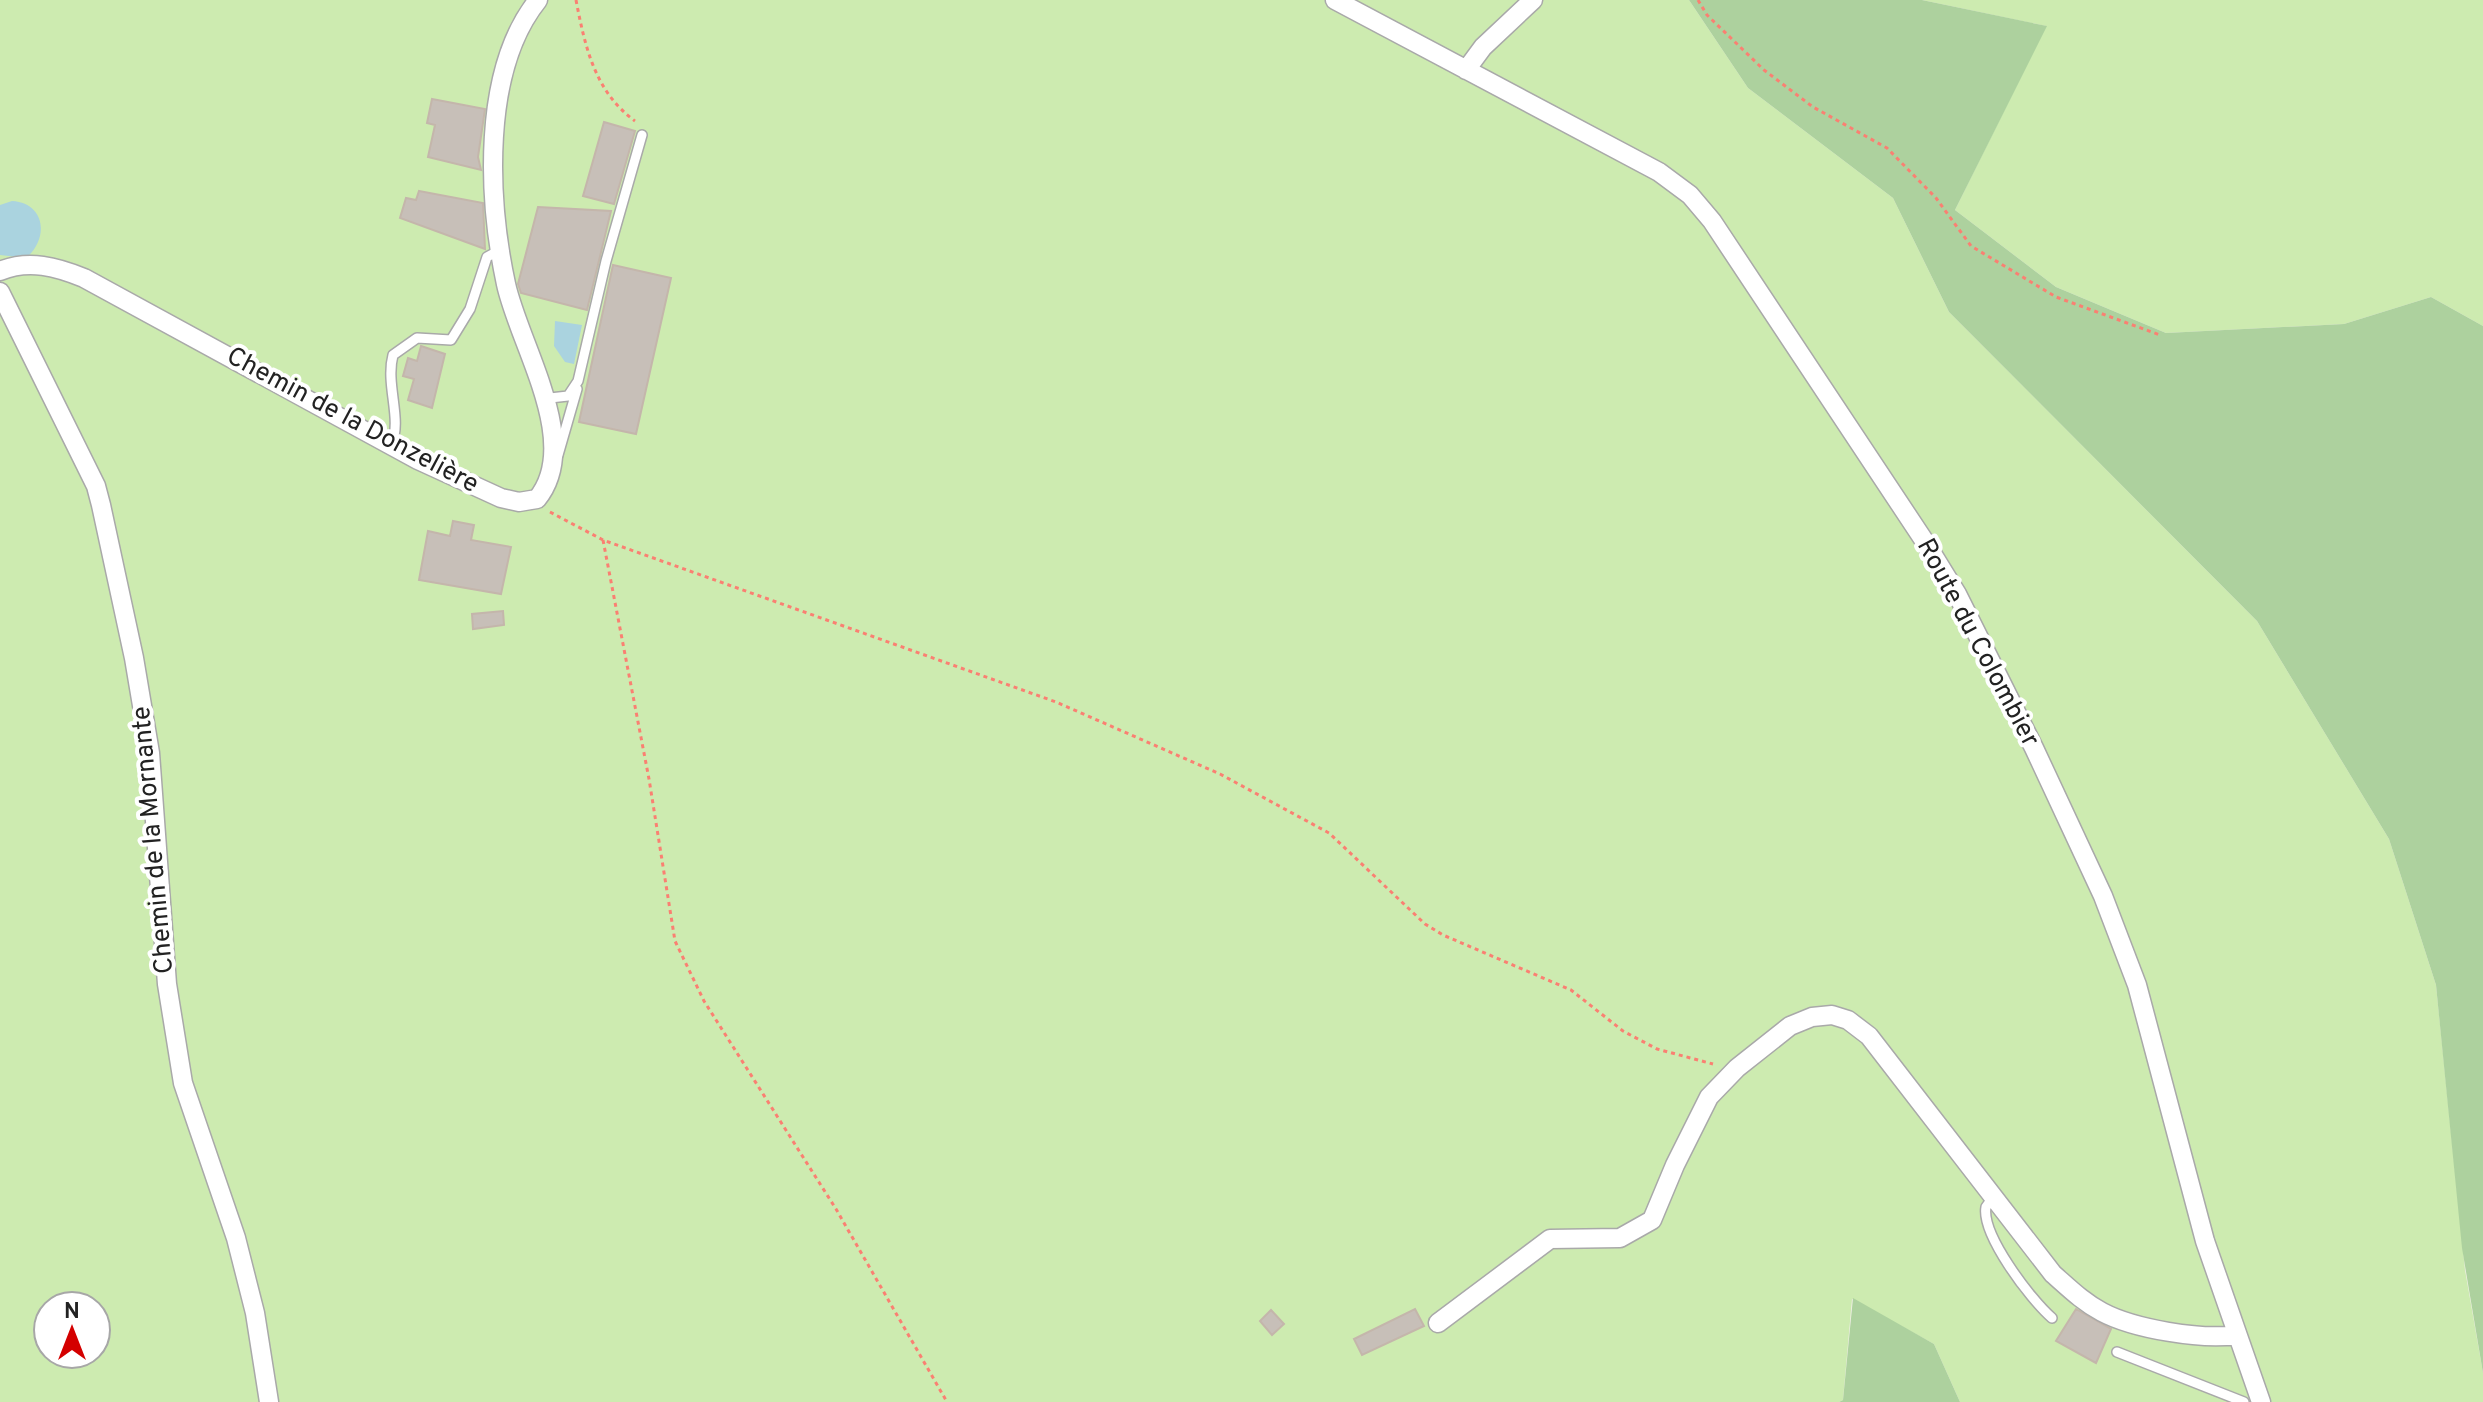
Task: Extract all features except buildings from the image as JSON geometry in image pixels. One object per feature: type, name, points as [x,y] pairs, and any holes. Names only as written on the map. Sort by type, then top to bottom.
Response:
[{"type":"street","points":[[537,499],[547,487],[554,466],[543,395],[507,288],[500,250],[494,151],[505,60],[519,27],[538,0]]},
{"type":"street","name":"Route du Colombier","points":[[1335,0],[1659,172],[1690,195],[1735,253],[1957,594],[2103,896],[2137,985],[2205,1241],[2260,1402]]},
{"type":"street","points":[[1466,70],[1483,47],[1533,0]]},
{"type":"street","name":"Chemin de la Donzelière","points":[[0,271],[33,265],[57,267],[84,278],[391,445],[501,498],[519,502],[537,499]]},
{"type":"street","name":"Chemin de la Mornante","points":[[0,292],[96,486],[101,505],[134,658],[150,753],[167,984],[183,1083],[236,1238],[255,1313],[269,1402]]},
{"type":"street","points":[[1438,1323],[1550,1239],[1620,1238],[1652,1220],[1709,1097],[1737,1068],[1790,1026],[1812,1017],[1832,1015],[1848,1020],[1869,1036],[2053,1274],[2081,1299],[2105,1314],[2197,1335],[2236,1335]]},
{"type":"lane","points":[[554,466],[606,261],[642,135]]},
{"type":"lane","points":[[391,445],[396,430],[390,379],[393,355],[417,338],[451,340],[470,309],[487,257],[500,250]]},
{"type":"lane","points":[[543,395],[550,398],[568,396],[578,381]]},
{"type":"lane","points":[[1994,1196],[1986,1207],[1987,1226],[2030,1294],[2052,1318]]},
{"type":"lane","points":[[2117,1352],[2244,1402]]},
{"type":"path","points":[[576,0],[590,57],[601,85],[614,105],[639,124],[642,135]]},
{"type":"path","points":[[1698,0],[1707,15],[1764,70],[1813,107],[1887,148],[1936,198],[1971,246],[2056,297],[2160,335]]},
{"type":"path","points":[[537,499],[548,511],[603,540],[1056,702],[1207,768],[1329,833],[1425,924],[1443,935],[1571,990],[1623,1031],[1657,1049],[1698,1062],[1737,1068]]},
{"type":"path","points":[[603,540],[649,779],[675,941],[704,1001],[836,1209],[947,1402]]},
{"type":"green space","points":[[0,0],[1689,0],[1748,88],[1893,198],[1949,312],[2257,621],[2389,839],[2436,985],[2465,1270],[2483,1373],[2483,1402],[1960,1402],[1934,1344],[1852,1299],[1843,1400],[0,1402]]},
{"type":"green space","points":[[1689,0],[1922,0],[2047,26],[1955,210],[2056,287],[2166,333],[2344,324],[2431,297],[2483,326],[2483,1373],[2462,1248],[2436,985],[2389,839],[2257,621],[1949,312],[1893,198],[1748,88]]},
{"type":"green space","points":[[1922,0],[2483,0],[2483,326],[2431,297],[2344,324],[2166,333],[2056,287],[1955,210],[2046,26]]},
{"type":"green space","points":[[1853,1298],[1934,1344],[1960,1402],[1839,1402],[1843,1400]]},
{"type":"water","points":[[12,201],[32,208],[40,223],[38,241],[26,258],[0,255],[0,205]]},
{"type":"water","points":[[555,321],[582,325],[574,364],[565,362],[554,346]]}]
